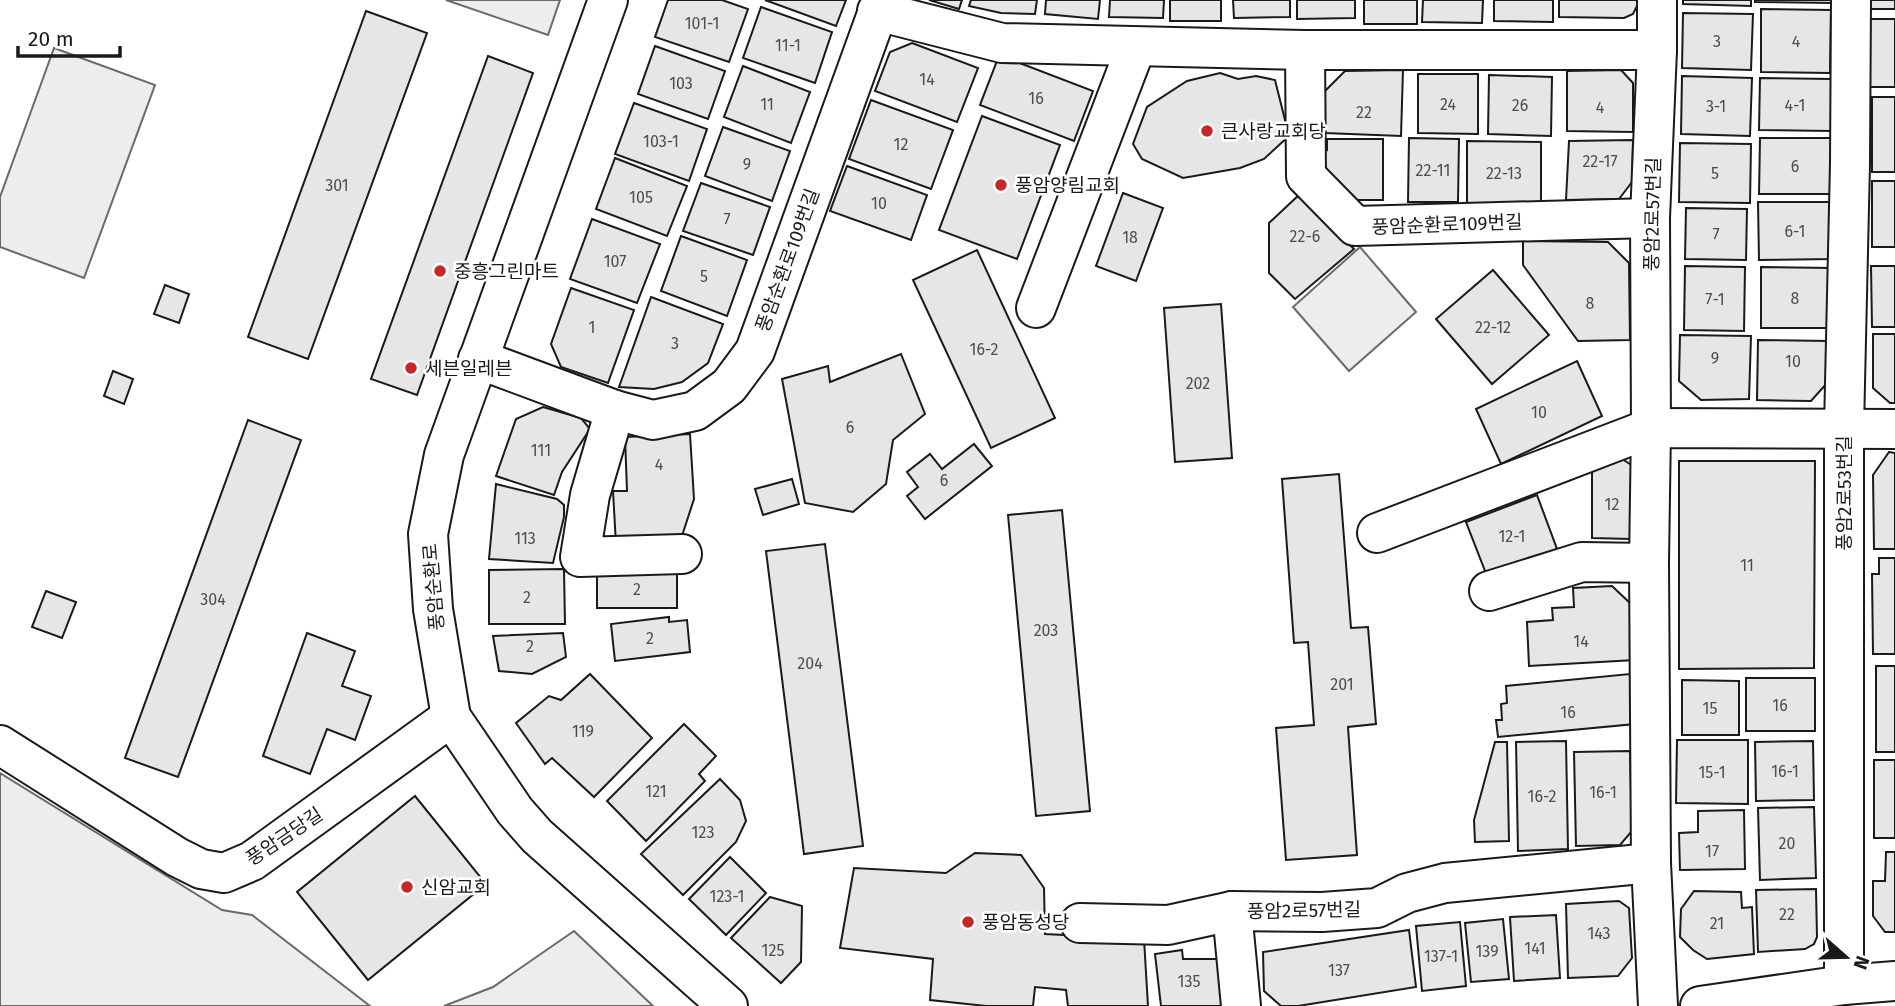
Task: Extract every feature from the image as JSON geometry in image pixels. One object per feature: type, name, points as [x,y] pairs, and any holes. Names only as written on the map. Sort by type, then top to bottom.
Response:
[{"type":"street","name":"풍암순환로","points":[[608,0],[444,455],[428,534],[433,609],[451,717],[515,811],[537,836],[728,1006]]},
{"type":"street","name":"풍암2로57번길","points":[[1657,0],[1650,218],[1649,563],[1651,863],[1658,1006]]},
{"type":"street","name":"풍암2로53번길","points":[[1844,985],[1844,428],[1851,0]]},
{"type":"street","name":"풍암순환로109번길","points":[[478,359],[615,410],[653,420],[695,411],[729,386],[755,351],[879,6],[1002,43],[1305,50],[1657,50]]},
{"type":"street","points":[[1036,308],[1136,47]]},
{"type":"street","name":"풍암순환로109번길","points":[[1305,50],[1306,176],[1355,226],[1650,218]]},
{"type":"street","points":[[615,410],[590,495],[580,557],[682,554]]},
{"type":"street","points":[[1377,533],[1651,428],[1895,429]]},
{"type":"street","points":[[1489,591],[1582,562],[1649,563]]},
{"type":"street","name":"풍암금당길","points":[[0,746],[177,857],[201,869],[223,873],[252,861],[451,717]]},
{"type":"street","name":"풍암2로57번길","points":[[1080,923],[1168,925],[1232,911],[1322,912],[1377,908],[1407,893],[1445,883],[1651,863]]},
{"type":"street","points":[[1232,911],[1241,1006]]},
{"type":"street","points":[[1700,1006],[1844,985],[1895,981]]},
{"type":"shaded area","points":[[446,0],[560,0],[548,35]]},
{"type":"shaded area","points":[[54,48],[155,85],[84,278],[0,247],[0,197]]},
{"type":"shaded area","points":[[1360,247],[1416,312],[1349,371],[1293,307]]},
{"type":"shaded area","points":[[0,773],[222,910],[252,915],[370,1006],[0,1006]]},
{"type":"shaded area","points":[[574,931],[653,1006],[444,1006],[493,987]]},
{"type":"building","points":[[668,0],[722,0],[748,9],[729,62],[655,37]]},
{"type":"building","points":[[765,0],[846,0],[836,26]]},
{"type":"building","points":[[929,0],[962,0],[959,9]]},
{"type":"building","points":[[971,0],[1037,0],[1035,14],[1001,13],[969,6]]},
{"type":"building","points":[[1046,0],[1100,0],[1098,19],[1045,14]]},
{"type":"building","points":[[1110,0],[1164,0],[1163,18],[1109,17]]},
{"type":"building","points":[[1170,0],[1221,0],[1221,21],[1170,21]]},
{"type":"building","points":[[1233,0],[1290,0],[1290,17],[1234,18]]},
{"type":"building","points":[[1297,0],[1355,0],[1355,18],[1297,19]]},
{"type":"building","points":[[1364,0],[1417,0],[1417,24],[1364,24]]},
{"type":"building","points":[[1423,0],[1483,0],[1482,23],[1422,22]]},
{"type":"building","points":[[1494,0],[1553,0],[1553,22],[1494,21]]},
{"type":"building","points":[[1559,0],[1637,0],[1637,6],[1633,14],[1624,18],[1559,17]]},
{"type":"building","points":[[1683,0],[1751,0],[1751,6],[1683,4]]},
{"type":"building","points":[[1834,0],[1834,3],[1755,2]]},
{"type":"building","points":[[1869,0],[1895,0],[1895,9],[1869,9]]},
{"type":"building","points":[[761,7],[832,32],[815,83],[743,58]]},
{"type":"building","points":[[1761,9],[1831,10],[1830,73],[1761,72]]},
{"type":"building","points":[[366,11],[427,33],[308,359],[248,337]]},
{"type":"building","points":[[1683,13],[1753,14],[1751,70],[1682,68]]},
{"type":"building","points":[[1870,19],[1895,19],[1895,87],[1870,87]]},
{"type":"building","points":[[912,43],[978,68],[957,122],[875,91],[890,52]]},
{"type":"building","points":[[655,46],[725,71],[708,119],[638,94]]},
{"type":"building","points":[[488,56],[533,73],[417,395],[371,379]]},
{"type":"building","points":[[1009,59],[1093,91],[1074,141],[980,105],[997,61]]},
{"type":"building","points":[[743,66],[810,92],[791,143],[724,117]]},
{"type":"building","points":[[1403,70],[1401,136],[1325,133],[1325,91],[1345,71]]},
{"type":"building","points":[[1621,70],[1633,83],[1633,132],[1567,131],[1567,71]]},
{"type":"building","points":[[1220,73],[1238,79],[1256,76],[1275,80],[1289,136],[1264,159],[1240,168],[1183,178],[1142,159],[1133,144],[1147,107],[1187,81]]},
{"type":"building","points":[[1418,74],[1478,74],[1478,134],[1418,133]]},
{"type":"building","points":[[1489,75],[1552,77],[1551,136],[1488,134]]},
{"type":"building","points":[[1682,76],[1752,78],[1750,136],[1681,134]]},
{"type":"building","points":[[1760,78],[1832,79],[1831,131],[1759,130]]},
{"type":"building","points":[[1872,97],[1895,97],[1895,172],[1872,172]]},
{"type":"building","points":[[871,100],[953,130],[931,189],[849,159]]},
{"type":"building","points":[[634,103],[707,129],[689,181],[615,154]]},
{"type":"building","points":[[982,116],[1060,145],[1017,259],[939,230]]},
{"type":"building","points":[[723,127],[790,151],[772,201],[705,176]]},
{"type":"building","points":[[1409,138],[1459,139],[1458,202],[1408,202]]},
{"type":"building","points":[[1760,138],[1832,138],[1831,194],[1759,194]]},
{"type":"building","points":[[1327,139],[1383,139],[1383,200],[1351,200],[1323,169],[1323,149],[1327,150]]},
{"type":"building","points":[[1633,140],[1632,182],[1619,199],[1566,200],[1569,141]]},
{"type":"building","points":[[1467,141],[1541,142],[1541,204],[1467,203]]},
{"type":"building","points":[[1680,143],[1751,144],[1750,203],[1679,202]]},
{"type":"building","points":[[615,158],[687,186],[667,236],[596,209]]},
{"type":"building","points":[[847,166],[927,195],[911,240],[830,211]]},
{"type":"building","points":[[1872,181],[1895,181],[1895,247],[1872,247]]},
{"type":"building","points":[[701,183],[770,207],[753,255],[683,231]]},
{"type":"building","points":[[1123,193],[1163,208],[1136,281],[1096,266]]},
{"type":"building","points":[[1300,194],[1354,249],[1295,299],[1269,273],[1269,223]]},
{"type":"building","points":[[1758,202],[1831,202],[1832,259],[1759,260]]},
{"type":"building","points":[[1686,208],[1747,209],[1746,260],[1685,259]]},
{"type":"building","points":[[592,219],[660,244],[637,303],[570,279]]},
{"type":"building","points":[[681,236],[747,260],[727,316],[661,291]]},
{"type":"building","points":[[1523,241],[1608,242],[1629,263],[1630,340],[1578,341],[1523,265]]},
{"type":"building","points":[[977,250],[1055,418],[991,448],[913,280]]},
{"type":"building","points":[[1685,266],[1745,267],[1744,331],[1684,330]]},
{"type":"building","points":[[1871,266],[1895,266],[1895,327],[1872,327]]},
{"type":"building","points":[[1761,267],[1830,268],[1830,328],[1761,328]]},
{"type":"building","points":[[1493,270],[1549,335],[1492,384],[1436,319]]},
{"type":"building","points":[[165,285],[189,294],[179,323],[154,314]]},
{"type":"building","points":[[571,288],[634,310],[608,383],[561,367],[551,344]]},
{"type":"building","points":[[651,297],[723,324],[708,363],[682,382],[654,389],[619,387]]},
{"type":"building","points":[[1221,304],[1232,458],[1175,462],[1164,308]]},
{"type":"building","points":[[1873,334],[1895,334],[1895,403],[1890,403],[1873,388]]},
{"type":"building","points":[[1680,335],[1751,336],[1749,399],[1701,400],[1679,381]]},
{"type":"building","points":[[1758,340],[1829,341],[1828,382],[1811,401],[1757,400]]},
{"type":"building","points":[[901,354],[925,414],[893,440],[886,484],[853,512],[805,503],[782,379],[828,366],[830,382]]},
{"type":"building","points":[[1577,361],[1602,416],[1501,464],[1476,409]]},
{"type":"building","points":[[113,371],[133,379],[124,404],[104,396]]},
{"type":"building","points":[[543,407],[581,418],[590,429],[562,472],[554,495],[496,476],[516,419]]},
{"type":"building","points":[[248,420],[301,440],[178,777],[125,758]]},
{"type":"building","points":[[690,434],[694,499],[680,542],[616,545],[613,491],[627,491],[625,437]]},
{"type":"building","points":[[974,444],[992,466],[925,519],[907,496],[918,487],[907,472],[930,454],[942,469]]},
{"type":"building","points":[[1889,452],[1895,453],[1895,549],[1874,549],[1873,475]]},
{"type":"building","points":[[1619,457],[1633,466],[1631,539],[1592,538],[1592,469]]},
{"type":"building","points":[[1679,461],[1815,461],[1814,668],[1679,669]]},
{"type":"building","points":[[1339,474],[1351,628],[1368,627],[1376,724],[1348,727],[1357,855],[1286,860],[1276,728],[1314,725],[1308,642],[1294,643],[1282,479]]},
{"type":"building","points":[[792,479],[799,504],[763,515],[755,489]]},
{"type":"building","points":[[496,484],[557,499],[564,505],[564,517],[553,563],[489,559]]},
{"type":"building","points":[[1537,495],[1557,549],[1487,576],[1466,522]]},
{"type":"building","points":[[1062,510],[1090,811],[1036,816],[1008,515]]},
{"type":"building","points":[[825,544],[863,846],[804,854],[766,551]]},
{"type":"building","points":[[1879,558],[1895,558],[1895,654],[1873,654],[1872,574],[1879,574]]},
{"type":"building","points":[[564,569],[565,624],[489,624],[489,570]]},
{"type":"building","points":[[597,570],[677,570],[677,608],[597,608]]},
{"type":"building","points":[[1612,586],[1632,605],[1635,660],[1529,666],[1527,622],[1553,620],[1552,608],[1574,607],[1573,588]]},
{"type":"building","points":[[46,591],[76,602],[62,638],[32,627]]},
{"type":"building","points":[[669,617],[669,622],[687,620],[690,652],[615,661],[611,624]]},
{"type":"building","points":[[307,633],[355,651],[342,686],[371,696],[355,740],[327,729],[310,774],[263,756]]},
{"type":"building","points":[[563,633],[566,657],[532,674],[499,671],[493,636]]},
{"type":"building","points":[[1876,666],[1895,666],[1895,752],[1876,752]]},
{"type":"building","points":[[590,674],[652,738],[594,797],[552,758],[545,764],[516,723],[549,696],[561,700]]},
{"type":"building","points":[[1630,674],[1635,724],[1498,737],[1496,720],[1502,720],[1501,704],[1507,703],[1506,686]]},
{"type":"building","points":[[1746,678],[1815,678],[1815,731],[1746,731]]},
{"type":"building","points":[[1682,680],[1739,681],[1739,735],[1682,735]]},
{"type":"building","points":[[684,724],[716,756],[699,774],[705,781],[646,841],[607,801]]},
{"type":"building","points":[[1677,740],[1748,740],[1748,804],[1676,803]]},
{"type":"building","points":[[1566,741],[1568,849],[1518,851],[1516,742]]},
{"type":"building","points":[[1813,741],[1814,800],[1756,801],[1755,742]]},
{"type":"building","points":[[1495,742],[1507,742],[1509,841],[1475,842],[1474,820]]},
{"type":"building","points":[[1630,751],[1632,831],[1620,845],[1576,846],[1574,752]]},
{"type":"building","points":[[1874,760],[1895,760],[1895,838],[1874,838]]},
{"type":"building","points":[[720,779],[740,800],[746,821],[736,842],[683,895],[641,854]]},
{"type":"building","points":[[415,796],[486,884],[368,980],[297,892]]},
{"type":"building","points":[[1814,807],[1816,878],[1760,880],[1758,808]]},
{"type":"building","points":[[1744,810],[1745,869],[1680,870],[1679,833],[1698,832],[1698,811]]},
{"type":"building","points":[[1886,852],[1895,852],[1895,932],[1885,932],[1873,916],[1873,881],[1885,881]]},
{"type":"building","name":"풍암동성당","points":[[975,853],[1021,855],[1044,888],[1045,934],[1144,939],[1148,1006],[1068,1006],[1066,990],[1035,987],[1033,1006],[986,1006],[930,1000],[933,959],[840,948],[854,868],[946,873]]},
{"type":"building","points":[[730,857],[766,893],[726,935],[689,899]]},
{"type":"building","points":[[1816,889],[1817,937],[1814,944],[1805,949],[1758,952],[1756,890]]},
{"type":"building","points":[[1694,891],[1741,892],[1742,908],[1752,907],[1754,954],[1707,959],[1680,937],[1681,909]]},
{"type":"building","points":[[770,897],[802,906],[801,962],[781,983],[731,938]]},
{"type":"building","points":[[1619,901],[1629,908],[1632,958],[1618,976],[1568,978],[1566,904]]},
{"type":"building","points":[[1556,915],[1560,978],[1514,981],[1510,917]]},
{"type":"building","points":[[1503,919],[1509,979],[1471,982],[1465,923]]},
{"type":"building","points":[[1460,922],[1466,986],[1422,991],[1416,926]]},
{"type":"building","points":[[1409,930],[1416,987],[1298,1006],[1281,1006],[1264,991],[1263,952]]},
{"type":"building","points":[[1182,950],[1183,959],[1219,959],[1220,1006],[1161,1006],[1155,954]]},
{"type":"place","name":"큰사랑교회당","points":[[1207,131]]},
{"type":"place","name":"풍암양림교회","points":[[1001,185]]},
{"type":"place","name":"중흥그린마트","points":[[440,271]]},
{"type":"place","name":"세븐일레븐","points":[[411,368]]},
{"type":"place","name":"신암교회","points":[[407,887]]},
{"type":"place","name":"풍암동성당","points":[[968,922]]}]
